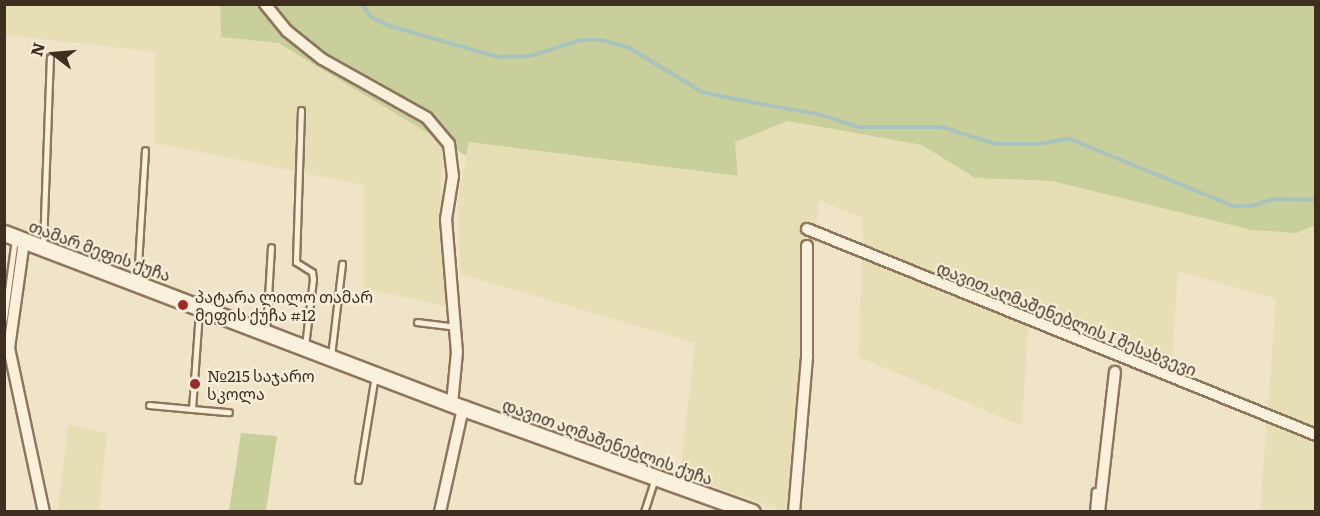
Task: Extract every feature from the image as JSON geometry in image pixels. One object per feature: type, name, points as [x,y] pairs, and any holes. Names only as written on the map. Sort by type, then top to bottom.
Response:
[{"type":"street","points":[[265,4],[287,31],[322,59],[427,118],[450,144],[453,176],[446,219],[455,327],[458,406],[440,512]]},
{"type":"street","name":"დავით აღმაშენებლის I შესახვევი","points":[[807,229],[1316,435]]},
{"type":"street","points":[[15,237],[9,348],[45,512]]},
{"type":"street","name":"თამარ მეფის ქუჩა","points":[[15,237],[458,406]]},
{"type":"street","points":[[794,512],[807,356],[807,246]]},
{"type":"street","points":[[1099,512],[1115,372]]},
{"type":"street","name":"დავით აღმაშენებლის ქუჩა","points":[[458,406],[656,477],[718,503],[752,512]]},
{"type":"lane","points":[[42,248],[50,57]]},
{"type":"lane","points":[[301,110],[296,262],[312,272],[313,279],[305,347]]},
{"type":"lane","points":[[137,282],[145,150]]},
{"type":"lane","points":[[4,319],[15,237]]},
{"type":"lane","points":[[266,332],[270,247]]},
{"type":"lane","points":[[331,357],[342,264]]},
{"type":"lane","points":[[192,409],[199,306]]},
{"type":"lane","points":[[417,321],[455,327]]},
{"type":"lane","points":[[358,480],[375,375]]},
{"type":"lane","points":[[149,405],[230,412]]},
{"type":"lane","points":[[644,512],[656,477]]},
{"type":"lane","points":[[1093,512],[1095,491]]},
{"type":"shaded area","points":[[5,5],[220,5],[221,37],[277,43],[444,143],[441,186],[448,307],[364,288],[364,185],[155,143],[155,52],[5,35]]},
{"type":"shaded area","points":[[788,121],[922,145],[975,178],[1052,181],[1252,230],[1297,233],[1315,225],[1315,511],[1260,511],[1276,299],[1178,271],[1172,360],[1029,309],[1022,426],[859,357],[863,218],[819,200],[786,512],[680,474],[695,343],[460,274],[458,198],[469,142],[738,176],[735,142]]},
{"type":"shaded area","points":[[68,425],[107,433],[99,511],[58,511]]},
{"type":"green space","points":[[220,5],[1315,5],[1315,225],[1297,233],[1252,230],[1052,181],[975,178],[922,145],[788,121],[735,142],[738,176],[469,142],[466,156],[278,43],[221,37]]},
{"type":"green space","points":[[241,433],[277,436],[266,511],[229,511]]},
{"type":"waterway","points":[[362,4],[371,17],[387,25],[498,57],[530,56],[581,40],[601,40],[628,47],[702,92],[822,115],[860,127],[942,127],[995,144],[1037,144],[1070,139],[1233,206],[1252,206],[1274,199],[1316,200]]},
{"type":"place","name":"პატარა ლილო თამარ მეფის ქუჩა #12","points":[[183,305]]},
{"type":"place","name":"№215 საჯარო სკოლა","points":[[195,384]]}]
